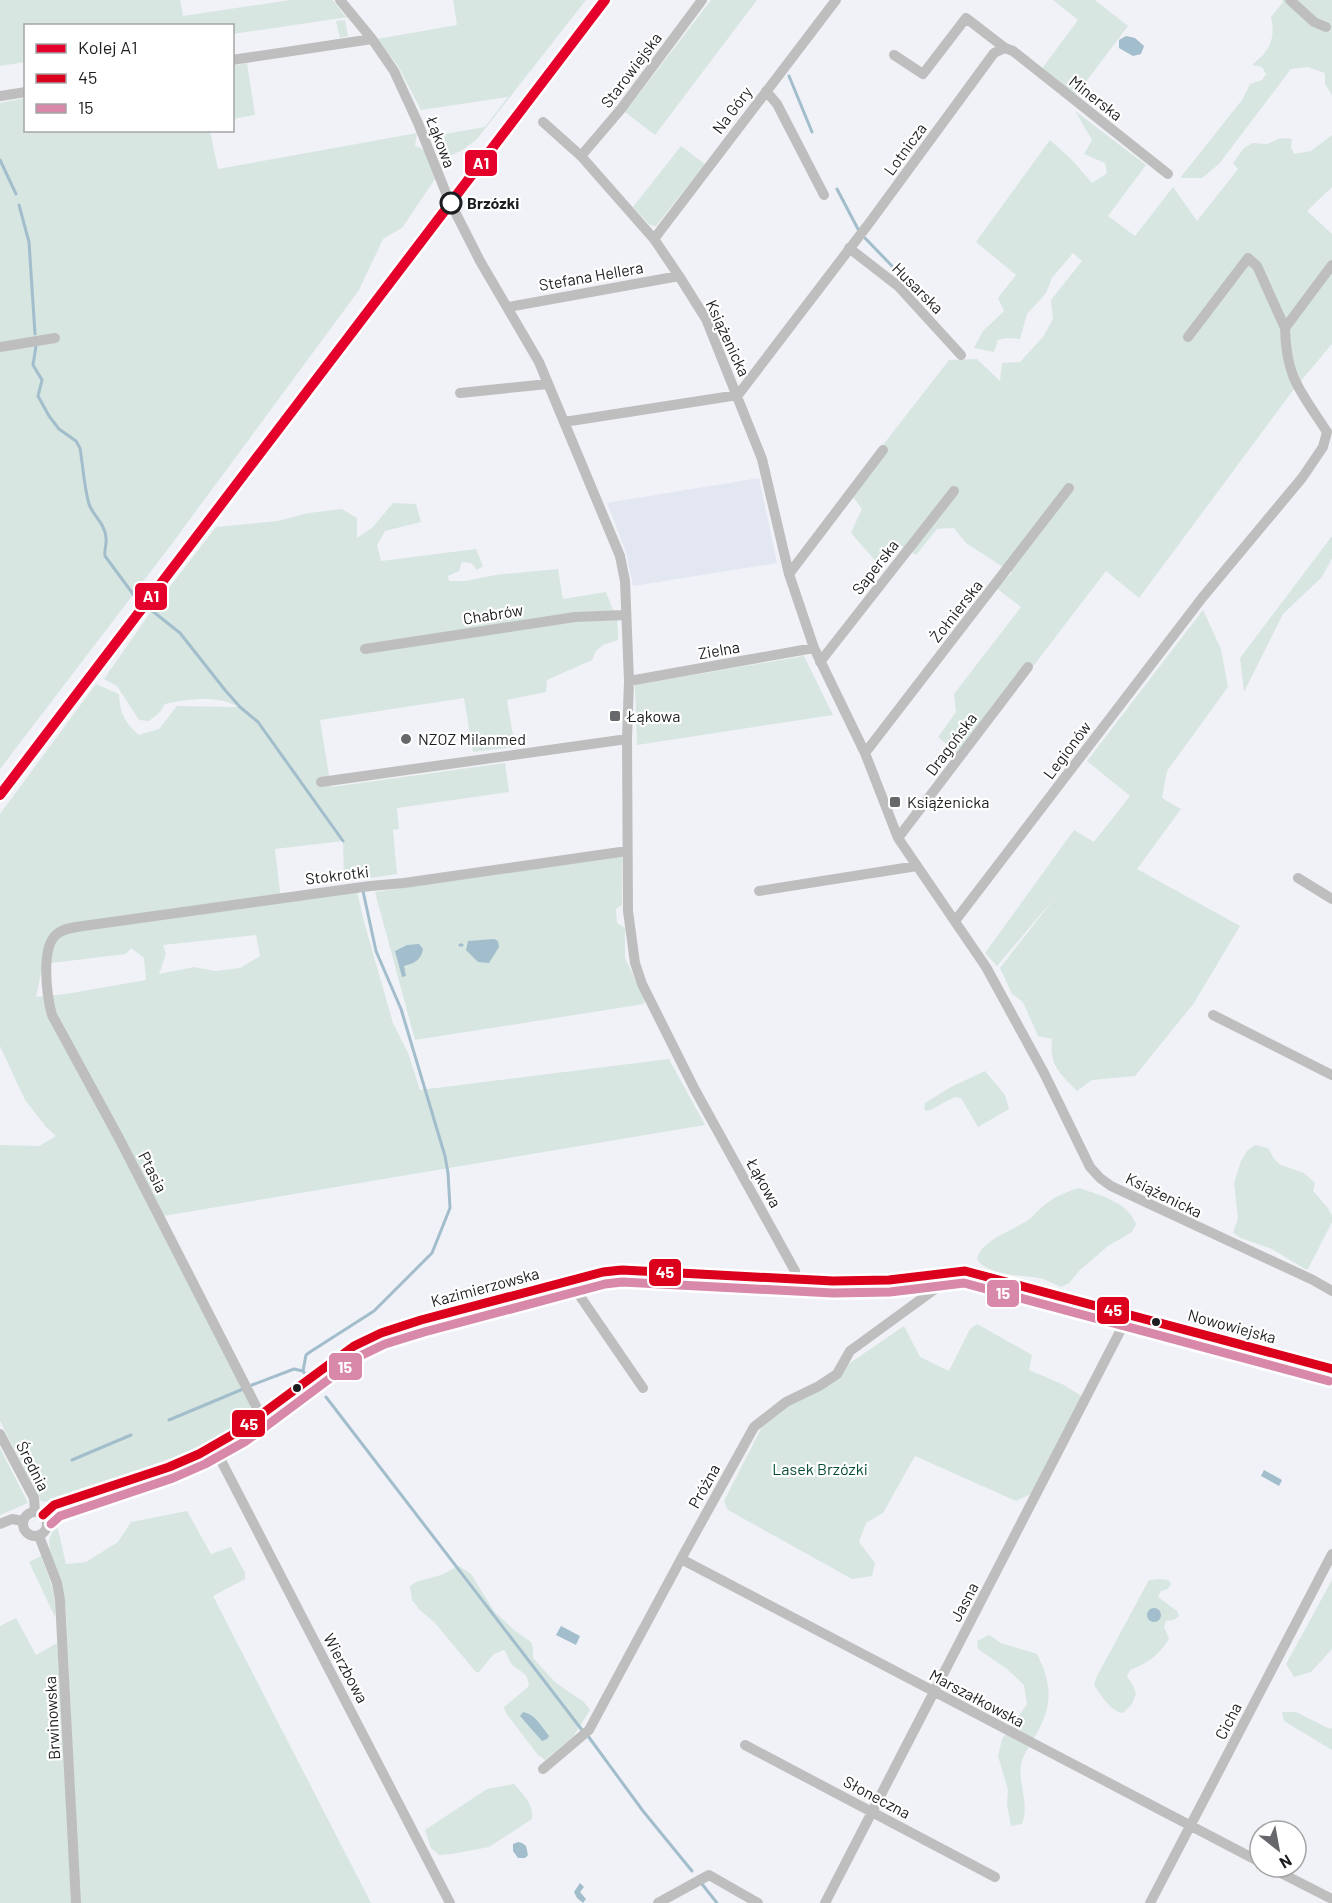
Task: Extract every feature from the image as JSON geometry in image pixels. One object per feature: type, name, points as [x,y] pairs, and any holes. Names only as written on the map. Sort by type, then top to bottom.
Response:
[{"type":"street","name":"Łąkowa","points":[[340,0],[372,39],[394,71],[447,196],[480,261],[539,362],[620,556],[625,581],[629,681],[628,911],[635,963],[642,984],[695,1090],[795,1271],[795,1279]]},
{"type":"street","name":"Starowiejska","points":[[581,156],[621,109],[702,0]]},
{"type":"street","name":"Na Góry","points":[[654,239],[836,0]]},
{"type":"street","points":[[1290,0],[1314,22],[1326,27]]},
{"type":"street","points":[[894,55],[923,74],[966,18],[1005,48]]},
{"type":"street","points":[[234,60],[372,39]]},
{"type":"street","name":"Minerska","points":[[1005,48],[1013,51],[1168,174]]},
{"type":"street","name":"Lotnicza","points":[[738,395],[994,53],[1005,48]]},
{"type":"street","points":[[766,91],[777,104],[824,195]]},
{"type":"street","points":[[0,96],[24,92]]},
{"type":"street","name":"Książenicka","points":[[543,122],[581,156],[654,239],[705,319],[738,395],[762,459],[789,574],[814,648],[866,753],[898,838],[986,967],[1044,1073],[1090,1167],[1111,1186],[1304,1275],[1332,1292]]},
{"type":"street","name":"Husarska","points":[[849,248],[898,286],[961,355]]},
{"type":"street","name":"Legionów","points":[[955,921],[1202,598],[1302,478],[1323,447],[1327,432],[1290,372],[1285,328],[1257,266],[1248,258],[1188,337]]},
{"type":"street","points":[[1285,328],[1332,265]]},
{"type":"street","name":"Stefana Hellera","points":[[508,307],[679,276]]},
{"type":"street","points":[[0,347],[55,338]]},
{"type":"street","points":[[460,393],[548,384]]},
{"type":"street","points":[[564,422],[738,395]]},
{"type":"street","points":[[789,574],[883,450]]},
{"type":"street","name":"Żołnierska","points":[[866,753],[1069,488]]},
{"type":"street","name":"Saperska","points":[[820,662],[954,490]]},
{"type":"street","name":"Chabrów","points":[[365,649],[575,617],[626,615]]},
{"type":"street","name":"Zielna","points":[[629,681],[814,648]]},
{"type":"street","name":"Dragońska","points":[[898,838],[1028,667]]},
{"type":"street","points":[[321,782],[627,739]]},
{"type":"street","name":"Stokrotki","points":[[53,937],[62,930],[83,926],[370,886],[404,884],[627,851]]},
{"type":"street","points":[[759,891],[916,866]]},
{"type":"street","points":[[1298,878],[1332,899]]},
{"type":"street","name":"Ptasia","points":[[53,937],[49,946],[46,974],[47,998],[52,1015],[120,1140],[261,1416]]},
{"type":"street","points":[[1213,1015],[1332,1075]]},
{"type":"street","name":"Kazimierzowska","points":[[39,1513],[54,1505],[168,1467],[214,1447],[261,1416],[354,1346],[381,1333],[571,1280],[603,1272],[639,1269],[795,1279],[879,1280],[950,1272]]},
{"type":"street","name":"Nowowiejska","points":[[950,1272],[965,1271],[984,1275],[1332,1369]]},
{"type":"street","name":"Próżna","points":[[543,1769],[590,1730],[681,1558],[754,1427],[786,1402],[819,1386],[837,1374],[850,1351],[946,1281],[950,1272]]},
{"type":"street","points":[[571,1280],[643,1388]]},
{"type":"street","name":"Jasna","points":[[825,1903],[1129,1314]]},
{"type":"street","name":"Średnia","points":[[0,1434],[39,1513]]},
{"type":"street","name":"Wierzbowa","points":[[214,1447],[236,1485],[450,1903]]},
{"type":"street","points":[[39,1513],[47,1526],[43,1534],[34,1537],[26,1533],[22,1525],[27,1514],[39,1513]]},
{"type":"street","points":[[0,1524],[12,1520],[23,1521]]},
{"type":"street","name":"Brwinowska","points":[[39,1536],[57,1583],[61,1604],[76,1903]]},
{"type":"street","name":"Cicha","points":[[1150,1903],[1332,1554]]},
{"type":"street","name":"Marszałkowska","points":[[681,1558],[1248,1856]]},
{"type":"street","name":"Słoneczna","points":[[746,1745],[994,1877]]},
{"type":"street","points":[[658,1903],[709,1875],[758,1903]]},
{"type":"street","points":[[1293,1879],[1332,1899]]},
{"type":"shaded area","points":[[759,478],[777,563],[633,586],[626,552],[607,503]]},
{"type":"green space","points":[[0,0],[180,0],[183,16],[290,0],[333,0],[348,17],[234,34],[234,24],[24,24],[24,62],[0,66]]},
{"type":"green space","points":[[453,0],[586,0],[477,139],[461,151],[449,156],[439,151],[433,136],[485,127],[508,97],[421,110],[398,66],[377,39],[457,25]]},
{"type":"green space","points":[[711,0],[757,0],[655,135],[625,112]]},
{"type":"green space","points":[[1053,0],[1095,0],[1128,26],[1076,95],[1041,70],[1078,20]]},
{"type":"green space","points":[[1282,0],[1332,0],[1332,95],[1325,84],[1325,73],[1308,67],[1291,69],[1219,164],[1202,178],[1180,178],[1242,100],[1250,84],[1262,80],[1266,74],[1262,67],[1252,65],[1263,55],[1270,44],[1273,32],[1271,17],[1283,2]]},
{"type":"green space","points":[[345,20],[348,36],[340,38],[336,21]]},
{"type":"green space","points":[[247,63],[255,115],[234,119],[234,66]]},
{"type":"green space","points":[[24,98],[24,132],[210,132],[218,169],[417,133],[415,146],[426,154],[435,179],[402,228],[383,239],[359,290],[168,549],[0,769],[0,103]]},
{"type":"green space","points":[[1075,111],[1146,165],[1108,216],[1135,236],[1173,187],[1197,221],[1238,169],[1233,163],[1244,148],[1252,143],[1267,144],[1281,138],[1292,139],[1291,147],[1294,154],[1311,151],[1332,135],[1332,187],[1307,211],[1332,234],[1332,344],[1294,389],[1139,598],[1106,571],[963,758],[938,737],[956,712],[954,694],[1021,607],[995,587],[1012,573],[966,543],[954,528],[937,529],[916,555],[897,543],[880,566],[851,533],[862,509],[848,490],[949,360],[977,359],[1000,381],[1002,363],[1020,362],[1043,337],[1053,319],[1051,300],[1082,261],[1073,253],[1052,278],[1046,293],[1027,314],[1020,339],[998,340],[994,352],[974,348],[983,331],[1004,311],[998,298],[1016,275],[976,242],[1050,140],[1092,183],[1107,173],[1105,163],[1084,154],[1092,140]]},
{"type":"green space","points":[[681,146],[705,164],[656,226],[650,225],[633,207]]},
{"type":"green space","points":[[393,503],[416,504],[421,522],[385,531],[377,545],[381,561],[476,549],[483,566],[477,570],[471,563],[462,562],[459,571],[448,576],[449,581],[558,569],[563,599],[606,592],[613,610],[617,610],[618,640],[603,645],[596,651],[592,660],[547,680],[546,692],[507,700],[515,747],[473,752],[464,698],[320,720],[331,787],[505,763],[509,792],[397,808],[399,829],[393,830],[397,874],[344,882],[343,841],[275,849],[280,892],[284,901],[357,891],[393,1023],[408,1053],[420,1090],[669,1059],[705,1125],[163,1216],[251,1404],[248,1415],[213,1440],[175,1457],[48,1502],[41,1501],[0,1421],[0,1145],[39,1146],[56,1136],[25,1100],[0,1046],[0,814],[96,684],[119,694],[124,717],[139,735],[159,729],[177,706],[238,707],[212,699],[183,701],[165,704],[160,712],[149,721],[139,720],[117,686],[104,679],[155,606],[216,527],[278,521],[309,513],[342,509],[357,518],[357,538],[372,528]],"holes":[[[256,935],[260,956],[240,968],[215,971],[194,967],[159,974],[166,954],[163,945]],[[131,948],[144,958],[146,980],[36,997],[43,964],[126,954]]]},
{"type":"green space","points":[[1332,536],[1332,558],[1322,577],[1283,614],[1244,692],[1240,658]]},
{"type":"green space","points":[[1203,610],[1221,649],[1228,687],[1167,771],[1162,798],[1181,809],[1137,869],[1240,926],[1194,1003],[1135,1076],[1092,1080],[1077,1091],[1054,1063],[1052,1039],[1038,1036],[1023,1002],[1012,994],[1000,968],[1056,896],[997,966],[985,953],[1074,830],[1094,842],[1130,796],[1087,761]]},
{"type":"green space","points":[[804,656],[833,715],[637,745],[635,685]]},
{"type":"green space","points":[[618,855],[622,858],[622,905],[616,909],[617,923],[625,928],[625,958],[645,1000],[644,1004],[415,1040],[375,892]]},
{"type":"green space","points":[[985,1071],[1005,1095],[1009,1109],[978,1127],[961,1098],[955,1097],[930,1110],[926,1111],[924,1108],[925,1103],[951,1087]]},
{"type":"green space","points":[[1255,1145],[1268,1148],[1281,1165],[1304,1173],[1315,1183],[1313,1191],[1332,1215],[1332,1222],[1308,1269],[1272,1249],[1233,1233],[1238,1218],[1234,1183],[1241,1161],[1247,1151]]},
{"type":"green space","points":[[1080,1188],[1120,1205],[1132,1216],[1136,1224],[1132,1232],[1108,1246],[1080,1270],[1069,1283],[1061,1287],[1042,1279],[997,1272],[982,1265],[977,1259],[980,1252],[991,1241],[1028,1220],[1055,1198]]},
{"type":"green space","name":"Lasek Brzózki","points":[[977,1324],[1032,1355],[1029,1370],[1062,1384],[1085,1398],[1035,1492],[1016,1501],[915,1456],[883,1513],[866,1523],[859,1542],[875,1563],[872,1576],[852,1579],[728,1510],[724,1501],[765,1421],[904,1326],[920,1357],[949,1371],[970,1329]]},
{"type":"green space","points":[[0,1448],[28,1503],[0,1515]]},
{"type":"green space","points":[[187,1511],[211,1554],[231,1547],[245,1573],[245,1579],[213,1596],[371,1903],[80,1903],[66,1611],[49,1540],[57,1525],[66,1564],[86,1562],[118,1542],[131,1522]]},
{"type":"green space","points":[[41,1556],[54,1593],[55,1617],[29,1562]]},
{"type":"green space","points":[[459,1566],[471,1574],[494,1611],[531,1642],[533,1658],[556,1683],[584,1702],[590,1710],[573,1737],[545,1760],[538,1755],[506,1713],[504,1707],[529,1686],[525,1674],[511,1663],[504,1650],[494,1654],[478,1673],[412,1600],[410,1586]]},
{"type":"green space","points":[[1149,1580],[1168,1580],[1171,1584],[1168,1589],[1161,1591],[1158,1597],[1177,1611],[1179,1616],[1174,1620],[1166,1621],[1164,1627],[1169,1639],[1161,1650],[1147,1662],[1130,1670],[1127,1677],[1136,1694],[1132,1704],[1123,1713],[1118,1712],[1106,1702],[1094,1685]]},
{"type":"green space","points":[[1332,1580],[1332,1649],[1311,1672],[1294,1677],[1286,1664]]},
{"type":"green space","points":[[16,1618],[36,1655],[57,1643],[63,1708],[71,1903],[0,1903],[0,1626]]},
{"type":"green space","points":[[989,1635],[1001,1643],[1037,1654],[1048,1688],[1049,1698],[1044,1718],[1021,1765],[1024,1817],[1022,1824],[1011,1826],[1007,1805],[1008,1790],[998,1756],[1002,1739],[1027,1704],[1024,1685],[1007,1669],[978,1649],[977,1641]]},
{"type":"green space","points":[[1282,1712],[1296,1712],[1332,1728],[1332,1750],[1284,1721]]},
{"type":"green space","points":[[514,1784],[530,1804],[532,1819],[489,1847],[439,1855],[431,1848],[425,1830],[487,1789]]},
{"type":"water","points":[[1126,36],[1135,38],[1144,46],[1141,54],[1133,56],[1119,48],[1119,40]]},
{"type":"water","points":[[494,939],[498,941],[499,947],[489,963],[478,962],[466,950],[468,941]]},
{"type":"water","points":[[419,944],[423,949],[421,956],[404,966],[406,976],[402,977],[395,951],[407,945]]},
{"type":"water","points":[[1264,1470],[1282,1480],[1279,1486],[1261,1476]]},
{"type":"water","points":[[1154,1608],[1159,1610],[1161,1615],[1159,1620],[1154,1622],[1149,1620],[1147,1615],[1149,1610]]},
{"type":"water","points":[[561,1626],[580,1636],[576,1645],[556,1635]]},
{"type":"water","points":[[523,1712],[538,1721],[549,1736],[547,1739],[542,1741],[520,1716]]},
{"type":"water","points":[[518,1842],[526,1846],[528,1855],[525,1858],[518,1858],[513,1851],[513,1844]]},
{"type":"water","points":[[580,1883],[584,1887],[580,1892],[586,1899],[583,1903],[574,1892]]},
{"type":"waterway","points":[[789,76],[812,132]]},
{"type":"waterway","points":[[0,160],[16,194]]},
{"type":"waterway","points":[[837,189],[859,231]]},
{"type":"waterway","points":[[19,205],[29,242],[35,334]]},
{"type":"waterway","points":[[865,238],[892,266]]},
{"type":"waterway","points":[[36,346],[33,365],[42,380],[38,396],[59,429],[76,441],[80,448],[89,504],[105,533],[105,556],[136,598],[180,633],[225,690],[258,722],[343,841]]},
{"type":"waterway","points":[[305,1374],[303,1371],[306,1355],[374,1311],[432,1253],[450,1208],[445,1156],[401,1009],[376,951],[363,891]]},
{"type":"waterway","points":[[252,1385],[294,1369],[303,1371]]},
{"type":"waterway","points":[[169,1420],[243,1389]]},
{"type":"waterway","points":[[326,1397],[582,1730]]},
{"type":"waterway","points":[[72,1460],[131,1435]]},
{"type":"waterway","points":[[588,1736],[643,1811],[692,1871]]},
{"type":"waterway","points":[[702,1884],[717,1903]]},
{"type":"rail line","name":"A1","points":[[0,795],[605,0]]},
{"type":"transit line","name":"45","points":[[43,1515],[54,1505],[169,1467],[199,1454],[239,1431],[354,1346],[381,1333],[421,1320],[603,1272],[622,1270],[833,1281],[889,1280],[965,1271],[1332,1369]]},
{"type":"transit line","name":"15","points":[[51,1524],[60,1516],[173,1478],[205,1464],[246,1441],[360,1356],[385,1344],[605,1284],[622,1282],[833,1293],[890,1292],[964,1283],[1329,1381]]},
{"type":"place","name":"Brzózki","points":[[451,203]]},
{"type":"place","name":"Łąkowa","points":[[615,716]]},
{"type":"place","name":"NZOZ Milanmed","points":[[406,739]]},
{"type":"place","name":"Książenicka","points":[[895,802]]}]
